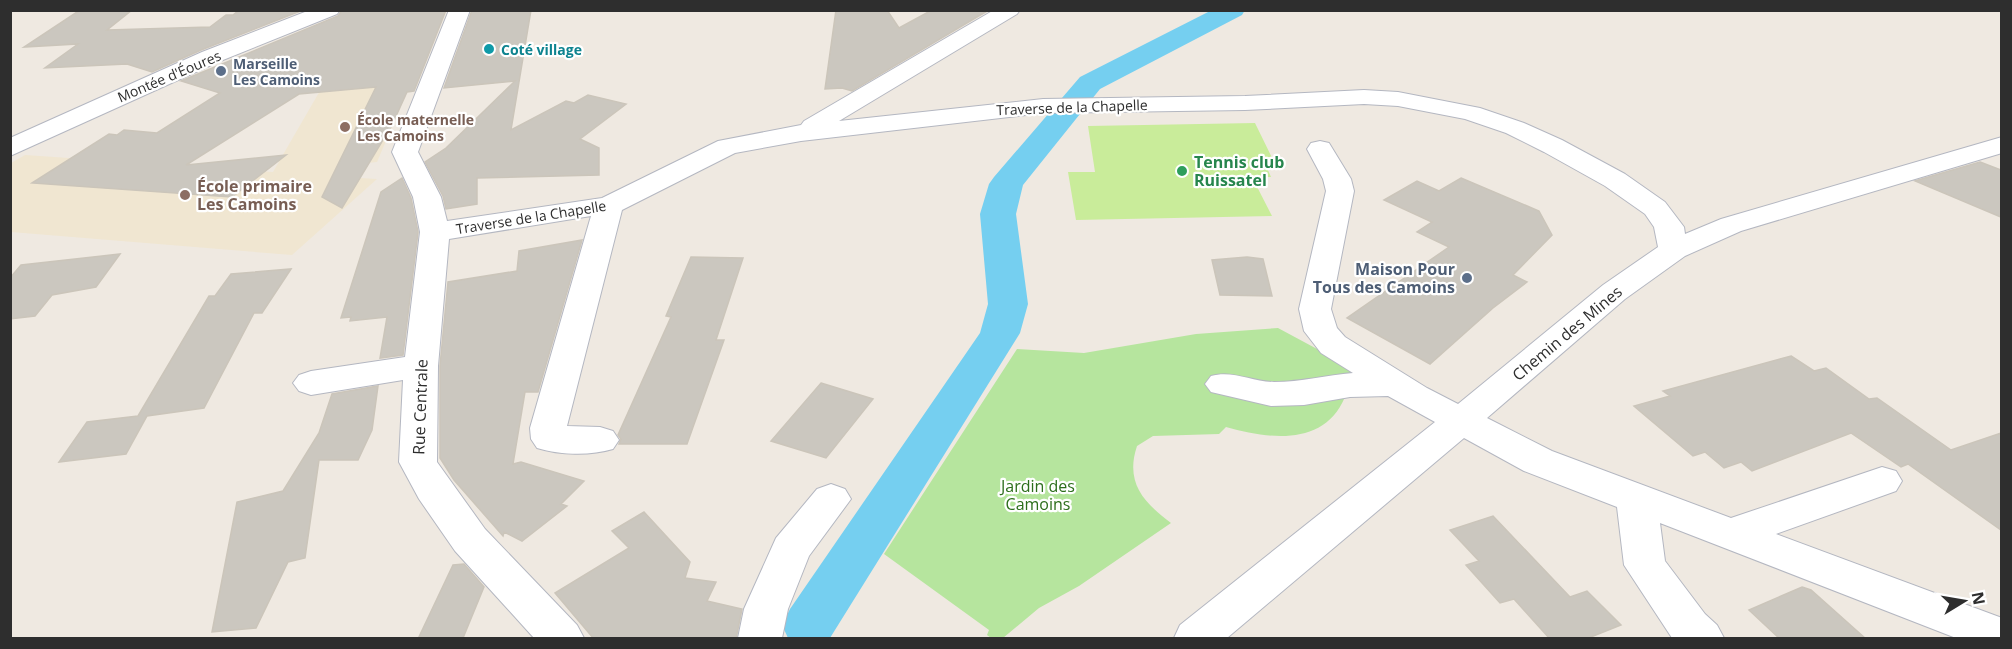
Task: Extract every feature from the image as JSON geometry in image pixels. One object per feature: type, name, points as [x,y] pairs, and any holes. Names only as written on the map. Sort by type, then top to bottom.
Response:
[{"type":"street","name":"Montée d'Éoures","points":[[10,148],[210,57],[330,10]]},
{"type":"street","name":"Rue Centrale","points":[[460,10],[405,152],[427,197],[435,232],[421,366],[418,462],[433,489],[470,540],[547,633]]},
{"type":"street","points":[[801,133],[1010,10]]},
{"type":"street","name":"Traverse de la Chapelle","points":[[435,232],[609,205],[727,147],[801,133],[1043,106],[1245,103],[1364,97],[1408,101],[1471,113],[1515,128],[1615,180],[1655,208],[1669,227],[1674,250]]},
{"type":"street","name":"Chemin des Mines","points":[[1196,639],[1461,422],[1614,292],[1674,250],[1731,225],[2001,144]]},
{"type":"street","points":[[1320,149],[1337,179],[1340,191],[1315,309],[1321,331],[1333,345],[1461,422],[1538,461],[2001,637]]},
{"type":"street","points":[[600,440],[550,439],[548,428],[609,205]]},
{"type":"street","points":[[311,383],[421,366]]},
{"type":"street","points":[[1223,384],[1271,394],[1304,393],[1350,385],[1395,384]]},
{"type":"street","points":[[1728,535],[1882,481]]},
{"type":"street","points":[[760,639],[766,609],[791,549],[831,499]]},
{"type":"street","points":[[1636,500],[1645,565],[1689,627],[1701,639]]},
{"type":"shaded area","name":"École primaire Les Camoins","points":[[412,80],[377,162],[357,164],[352,174],[360,178],[377,179],[292,255],[11,232],[11,163],[25,155],[273,172],[321,89]]},
{"type":"green space","name":"Tennis club Ruissatel","points":[[1255,123],[1278,170],[1268,170],[1271,177],[1252,177],[1272,216],[1076,220],[1068,172],[1095,172],[1088,126]]},
{"type":"green space","name":"Jardin des Camoins","points":[[1278,328],[1352,370],[1351,381],[1336,413],[1324,424],[1309,432],[1294,435],[1260,434],[1226,427],[1219,434],[1153,436],[1137,446],[1133,470],[1135,481],[1145,499],[1171,523],[1079,586],[1039,608],[1003,638],[991,638],[987,635],[989,630],[884,554],[1017,349],[1084,353],[1196,334]]},
{"type":"building","points":[[80,10],[132,10],[107,30],[210,27],[226,15],[233,15],[238,11],[303,10],[152,72],[127,64],[45,68],[78,44],[24,47]]},
{"type":"building","points":[[342,10],[446,10],[414,91],[407,92],[392,125],[342,208],[322,197],[376,87],[299,94],[186,165],[286,155],[232,197],[32,183],[109,134],[117,135],[124,130],[157,133],[220,93],[181,81],[338,16]]},
{"type":"building","points":[[472,10],[531,10],[511,130],[566,101],[574,103],[588,95],[626,104],[580,139],[599,148],[599,175],[477,178],[477,204],[446,209],[443,196],[425,162],[446,148],[515,81],[444,88]]},
{"type":"building","points":[[836,10],[887,10],[899,28],[932,10],[989,10],[852,91],[842,88],[825,89]]},
{"type":"building","points":[[1980,162],[2001,170],[2001,217],[1915,181]]},
{"type":"building","points":[[402,178],[411,198],[418,232],[403,355],[380,358],[387,317],[350,321],[351,317],[341,318],[381,192]]},
{"type":"building","points":[[1461,178],[1539,211],[1552,235],[1513,275],[1527,282],[1493,308],[1430,364],[1347,318],[1449,247],[1417,232],[1432,222],[1384,200],[1417,181],[1439,191]]},
{"type":"building","points":[[582,240],[538,392],[525,392],[513,464],[521,462],[584,481],[561,504],[567,506],[522,541],[504,532],[503,536],[454,480],[440,458],[440,366],[448,282],[517,271],[519,251]]},
{"type":"building","points":[[120,254],[96,287],[52,295],[35,316],[10,319],[10,278],[21,265]]},
{"type":"building","points":[[691,257],[743,258],[716,340],[724,340],[687,444],[619,444],[621,439],[618,435],[671,317],[666,316]]},
{"type":"building","points":[[1247,257],[1263,259],[1272,296],[1220,295],[1212,260]]},
{"type":"building","points":[[291,269],[262,313],[254,313],[204,408],[147,416],[126,454],[59,462],[87,422],[138,416],[209,296],[215,296],[231,274]]},
{"type":"building","points":[[1791,356],[1814,371],[1826,368],[1869,399],[1877,398],[1951,450],[2001,433],[2001,530],[1908,464],[1901,467],[1851,433],[1752,471],[1741,462],[1724,468],[1705,452],[1693,456],[1634,406],[1670,396],[1663,391]]},
{"type":"building","points":[[821,383],[873,399],[826,458],[771,441]]},
{"type":"building","points":[[378,386],[372,430],[358,460],[319,460],[305,558],[288,562],[256,628],[212,632],[237,502],[283,491],[319,433],[332,394]]},
{"type":"building","points":[[644,512],[690,562],[685,578],[716,582],[707,601],[742,609],[736,639],[594,639],[555,593],[629,548],[612,531]]},
{"type":"building","points":[[1493,516],[1570,597],[1587,591],[1621,625],[1586,639],[1550,639],[1514,599],[1500,603],[1466,565],[1479,561],[1450,530]]},
{"type":"building","points":[[464,564],[484,587],[463,638],[418,639],[453,565]]},
{"type":"building","points":[[1802,587],[1811,590],[1866,639],[1780,639],[1749,610]]},
{"type":"waterway","points":[[809,625],[1000,333],[1008,304],[998,214],[1006,184],[1090,83],[1233,10]]},
{"type":"place","name":"Coté village","points":[[489,49]]},
{"type":"place","name":"Marseille Les Camoins","points":[[221,71]]},
{"type":"place","name":"École maternelle Les Camoins","points":[[345,127]]},
{"type":"place","name":"Tennis club Ruissatel","points":[[1182,171]]},
{"type":"place","name":"École primaire Les Camoins","points":[[185,195]]},
{"type":"place","name":"Maison Pour Tous des Camoins","points":[[1467,278]]}]
